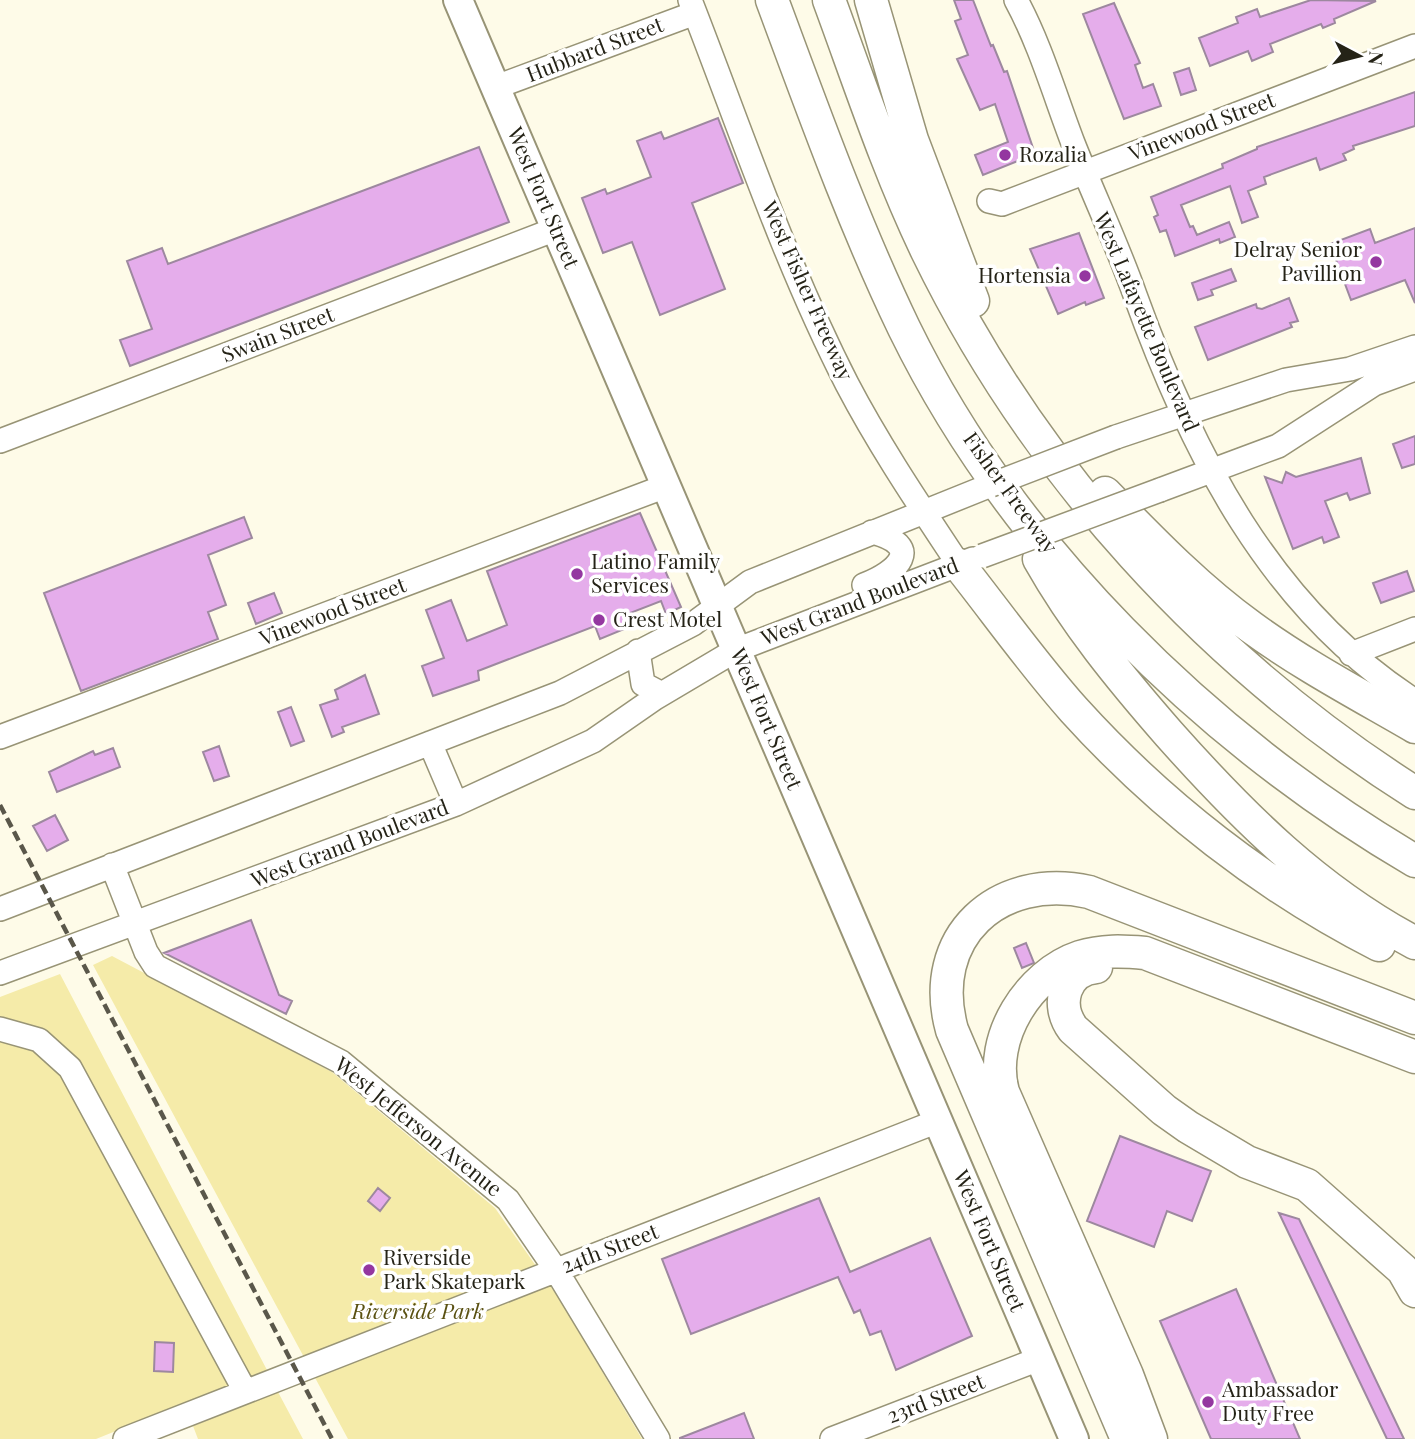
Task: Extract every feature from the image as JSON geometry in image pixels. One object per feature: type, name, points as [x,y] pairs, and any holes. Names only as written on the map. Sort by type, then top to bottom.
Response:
[{"type":"highway","points":[[753,0],[821,131]]},
{"type":"highway","name":"Fisher Freeway","points":[[772,0],[860,230],[905,330],[976,449],[1057,557],[1150,659],[1253,750],[1364,830],[1415,861]]},
{"type":"highway","points":[[829,0],[888,159],[926,250],[977,345],[1021,411],[1119,539],[1212,637],[1297,711],[1415,793]]},
{"type":"highway","points":[[871,0],[912,140],[939,217],[1021,411],[1221,604],[1276,645],[1415,727]]},
{"type":"highway","points":[[976,449],[1072,614],[1130,689],[1191,759],[1241,813],[1300,866],[1357,909],[1415,943]]},
{"type":"highway","points":[[971,560],[1073,709],[1148,786],[1217,841],[1300,900],[1340,924],[1415,962]]},
{"type":"highway","points":[[1364,830],[1415,852]]},
{"type":"highway","points":[[1127,1439],[952,1030],[945,988],[953,952],[964,933],[989,907],[1021,891],[1073,888],[1415,1018]]},
{"type":"highway","points":[[1151,1439],[1116,1351],[1003,1092],[1001,1056],[1014,1016],[1038,983],[1065,964],[1092,954],[1117,951],[1162,958],[1339,1037],[1415,1076]]},
{"type":"highway","points":[[1415,1057],[1339,1037],[1133,968],[1084,969],[1073,977],[1064,994],[1064,1012],[1073,1029],[1164,1110],[1247,1162],[1307,1185],[1403,1270],[1415,1291]]},
{"type":"main road","name":"West Fort Street","points":[[458,0],[1074,1439]]},
{"type":"street","name":"West Lafayette Boulevard","points":[[1016,0],[1181,415],[1212,470],[1273,572],[1308,612],[1351,654],[1415,701]]},
{"type":"street","name":"Hubbard Street","points":[[496,88],[692,6]]},
{"type":"street","name":"West Fisher Freeway","points":[[692,6],[819,325],[869,424],[924,512],[971,560]]},
{"type":"street","name":"Vinewood Street","points":[[989,201],[1002,204],[1415,46]]},
{"type":"street","name":"Swain Street","points":[[0,441],[556,229]]},
{"type":"street","points":[[0,909],[559,693],[693,624],[750,582],[924,512],[1116,437],[1181,415],[1286,380],[1350,369],[1415,347]]},
{"type":"street","name":"West Grand Boulevard","points":[[0,973],[456,804],[593,741],[662,694],[736,650],[775,633],[1278,446],[1363,390],[1415,369]]},
{"type":"street","name":"Vinewood Street","points":[[0,737],[666,486]]},
{"type":"street","points":[[775,633],[814,605],[881,579],[894,570],[901,559],[900,544],[891,538],[872,533]]},
{"type":"street","points":[[1351,654],[1415,629]]},
{"type":"street","points":[[638,651],[643,684],[662,694]]},
{"type":"street","points":[[429,743],[443,768],[456,804]]},
{"type":"street","name":"West Jefferson Avenue","points":[[112,865],[147,955],[166,973],[341,1062],[508,1199],[556,1270],[658,1439]]},
{"type":"street","points":[[0,1029],[39,1040],[70,1068],[245,1391]]},
{"type":"street","name":"24th Street","points":[[125,1439],[939,1121]]},
{"type":"street","name":"23rd Street","points":[[832,1439],[1040,1359]]},
{"type":"green space","name":"Riverside Park","points":[[112,956],[332,1072],[495,1208],[558,1297],[642,1439],[348,1439],[93,965]]},
{"type":"green space","points":[[60,974],[267,1370],[96,1439],[0,1439],[0,997]]},
{"type":"green space","points":[[278,1392],[303,1439],[198,1439],[193,1426]]},
{"type":"building","points":[[954,0],[973,0],[991,46],[993,45],[1004,72],[1007,71],[1035,154],[983,175],[975,155],[1008,142],[995,104],[980,110],[957,59],[968,55],[955,21],[961,19]]},
{"type":"building","points":[[1311,0],[1376,1],[1334,19],[1335,23],[1323,28],[1321,24],[1270,44],[1273,52],[1252,61],[1248,51],[1210,66],[1199,38],[1238,23],[1236,17],[1257,9],[1260,17]]},
{"type":"building","points":[[1114,3],[1140,63],[1135,65],[1143,88],[1153,84],[1161,106],[1124,119],[1083,14]]},
{"type":"building","points":[[1189,68],[1196,90],[1181,95],[1174,73]]},
{"type":"building","points":[[1415,92],[1415,126],[1353,146],[1354,149],[1343,154],[1346,160],[1320,170],[1316,158],[1264,177],[1266,184],[1248,191],[1258,217],[1242,223],[1230,186],[1181,205],[1190,227],[1193,226],[1197,235],[1229,222],[1235,237],[1220,243],[1219,239],[1175,256],[1166,230],[1160,232],[1154,217],[1158,215],[1151,197],[1223,168],[1222,164],[1257,147]]},
{"type":"building","points":[[718,118],[743,183],[692,203],[725,289],[660,315],[632,242],[603,253],[582,198],[605,189],[607,194],[651,177],[637,141],[661,132],[664,139]]},
{"type":"building","points":[[479,147],[509,222],[130,366],[120,340],[152,329],[127,261],[162,248],[168,264]]},
{"type":"building","name":"Delray Senior Pavillion","points":[[1415,228],[1415,303],[1405,280],[1351,300],[1330,244],[1370,229],[1375,243]]},
{"type":"building","points":[[1079,233],[1104,298],[1086,305],[1085,302],[1058,314],[1030,249]]},
{"type":"building","points":[[1231,269],[1236,281],[1211,290],[1213,295],[1198,300],[1192,283]]},
{"type":"building","points":[[1289,298],[1298,321],[1290,323],[1292,327],[1208,360],[1195,327],[1256,304],[1257,308],[1262,309]]},
{"type":"building","points":[[1415,436],[1415,464],[1402,468],[1393,444]]},
{"type":"building","points":[[1361,458],[1370,493],[1350,500],[1347,493],[1325,501],[1339,537],[1324,543],[1322,537],[1293,549],[1265,477],[1282,483],[1286,472],[1296,477]]},
{"type":"building","points":[[640,513],[681,607],[666,614],[661,601],[630,613],[634,625],[600,639],[595,626],[478,671],[479,680],[433,696],[422,666],[444,658],[426,610],[451,600],[467,641],[507,625],[487,571]]},
{"type":"building","points":[[244,517],[252,538],[208,555],[226,605],[208,612],[218,639],[81,691],[44,593]]},
{"type":"building","points":[[1407,571],[1414,591],[1381,603],[1373,583]]},
{"type":"building","points":[[274,593],[282,613],[256,624],[248,603]]},
{"type":"building","points":[[365,675],[379,714],[342,727],[344,732],[332,737],[320,705],[338,699],[335,690]]},
{"type":"building","points":[[291,707],[304,741],[291,746],[278,712]]},
{"type":"building","points":[[219,746],[229,776],[214,781],[203,752]]},
{"type":"building","points":[[113,748],[120,767],[57,792],[49,772],[93,751],[95,755]]},
{"type":"building","points":[[55,815],[68,840],[47,851],[33,826]]},
{"type":"building","points":[[251,920],[279,995],[292,1001],[286,1014],[164,953]]},
{"type":"building","points":[[1026,943],[1034,963],[1022,968],[1014,948]]},
{"type":"building","points":[[1120,1136],[1211,1171],[1192,1221],[1167,1211],[1154,1247],[1087,1221]]},
{"type":"building","points":[[378,1188],[390,1198],[380,1211],[368,1201]]},
{"type":"building","points":[[819,1198],[850,1272],[930,1238],[972,1336],[896,1370],[881,1331],[870,1335],[860,1310],[854,1313],[838,1277],[691,1334],[662,1259]]},
{"type":"building","points":[[1279,1213],[1299,1219],[1404,1439],[1387,1439]]},
{"type":"building","points":[[1236,1289],[1300,1439],[1211,1439],[1160,1321]]},
{"type":"building","points":[[155,1342],[174,1343],[173,1372],[154,1371]]},
{"type":"building","points":[[744,1413],[754,1439],[680,1439],[680,1438]]},
{"type":"railway","points":[[0,805],[332,1439]]},
{"type":"place","name":"Rozalia","points":[[1005,155]]},
{"type":"place","name":"Delray Senior Pavillion","points":[[1376,262]]},
{"type":"place","name":"Hortensia","points":[[1085,276]]},
{"type":"place","name":"Latino Family Services","points":[[577,574]]},
{"type":"place","name":"Crest Motel","points":[[599,620]]},
{"type":"place","name":"Riverside Park Skatepark","points":[[369,1270]]},
{"type":"place","name":"Ambassador Duty Free","points":[[1208,1402]]}]
